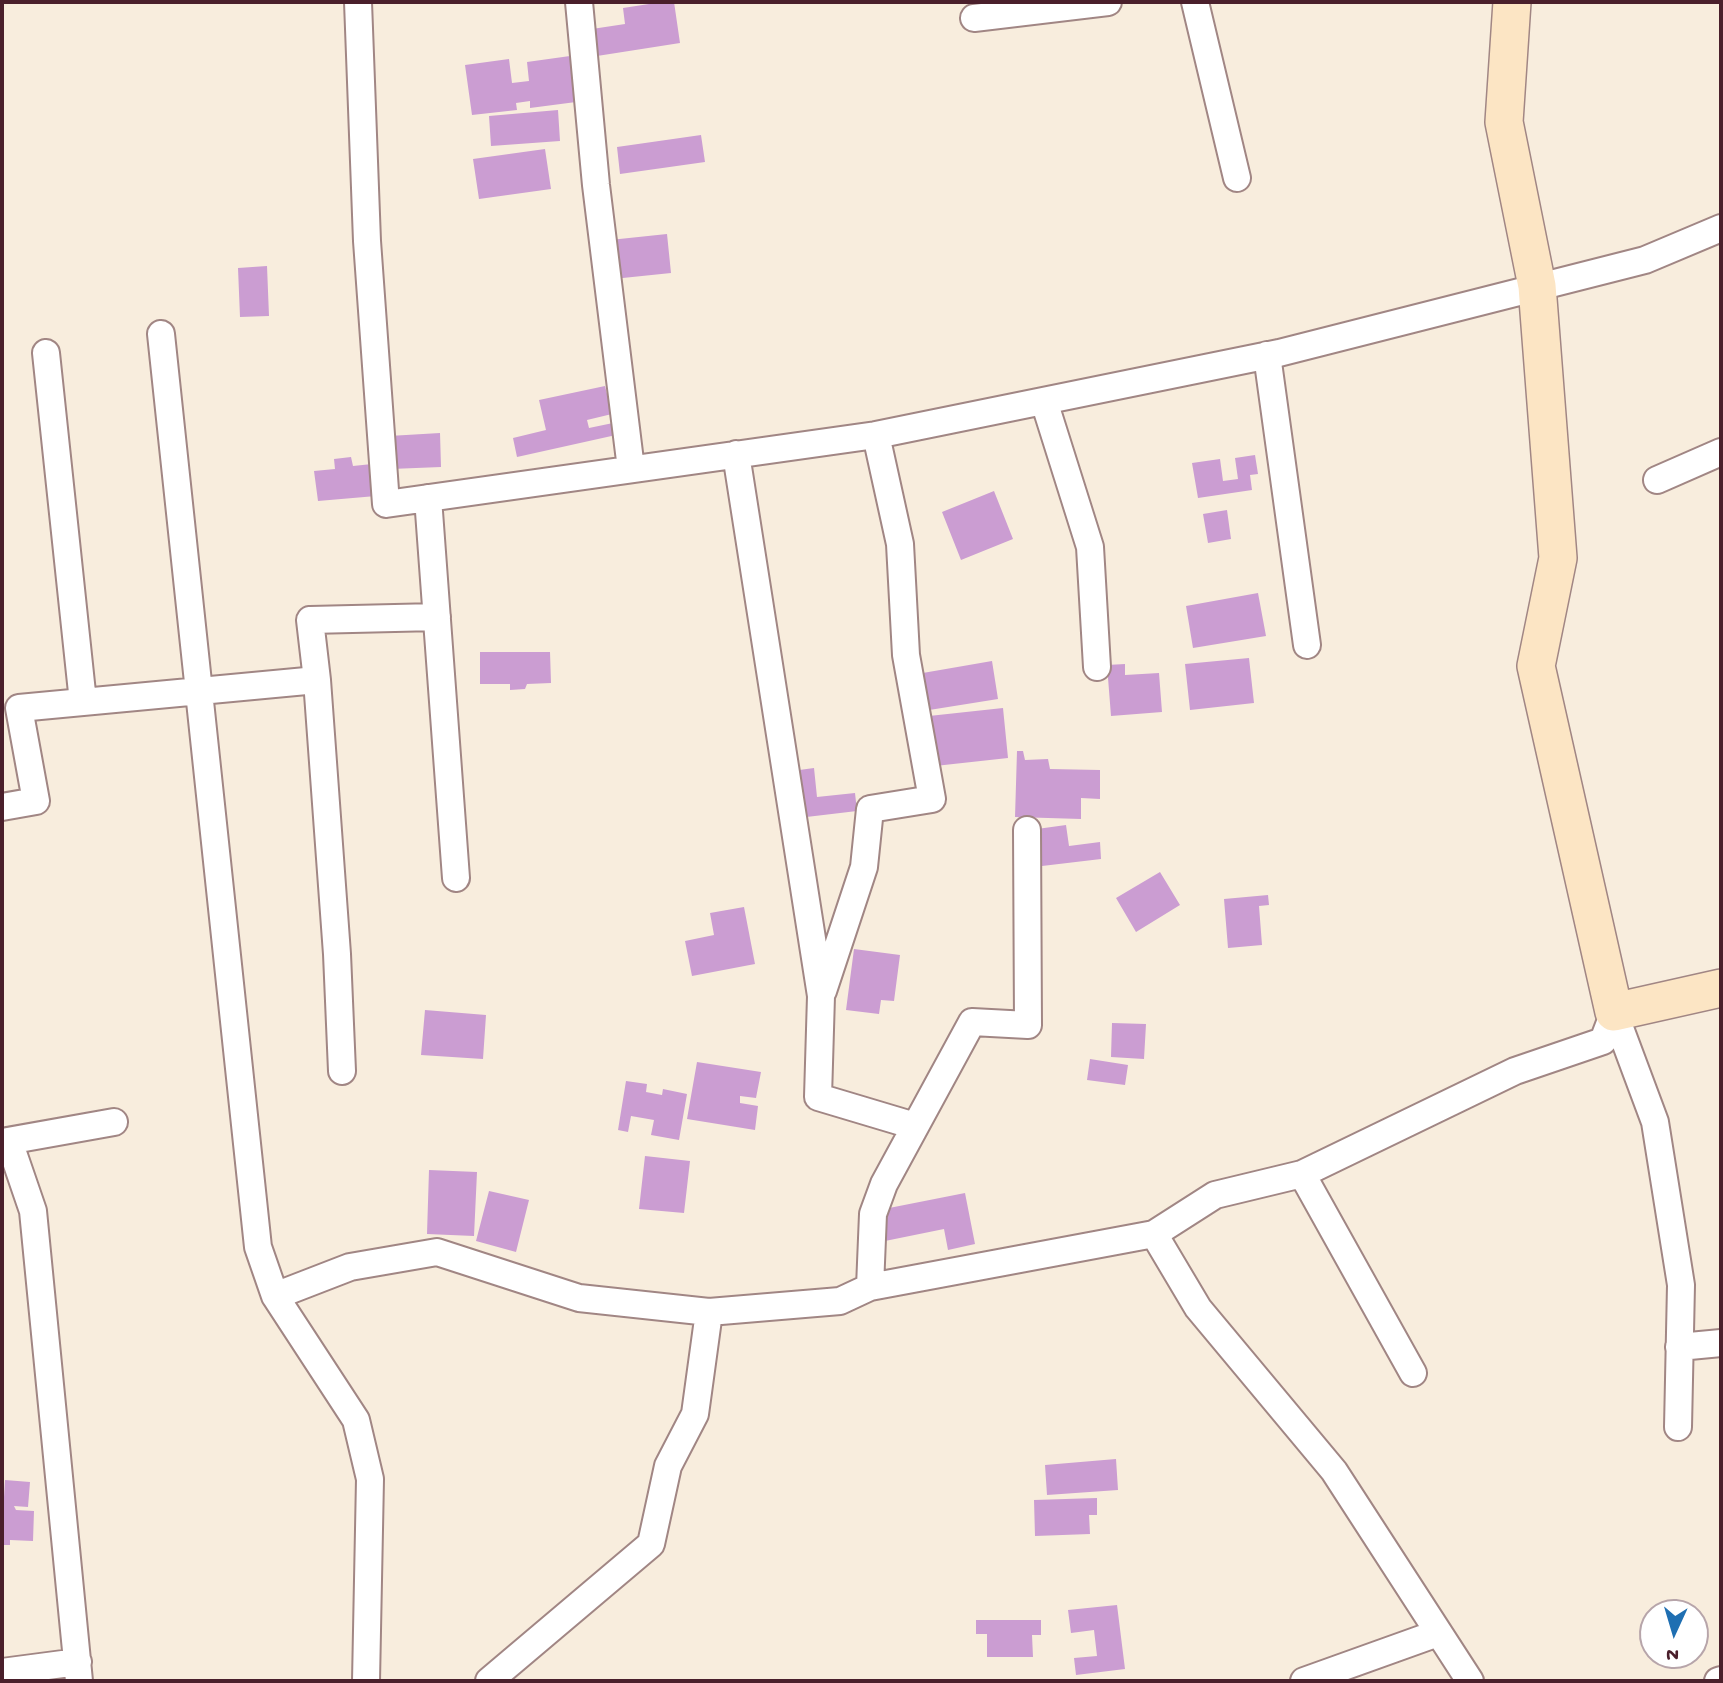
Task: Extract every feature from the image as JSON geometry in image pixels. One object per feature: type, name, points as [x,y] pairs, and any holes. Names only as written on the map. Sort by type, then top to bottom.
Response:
[{"type":"street","points":[[358,2],[368,241],[386,504],[876,435],[1267,355],[1645,260],[1721,228]]},
{"type":"street","points":[[579,2],[596,185],[631,469]]},
{"type":"street","points":[[974,18],[1108,2]]},
{"type":"street","points":[[1195,2],[1237,177]]},
{"type":"street","points":[[1512,2],[1504,122],[1537,286],[1558,558],[1536,666],[1614,1012],[1655,1122],[1681,1285],[1678,1427]]},
{"type":"street","points":[[161,334],[258,1247],[275,1296],[356,1420],[370,1479],[366,1681]]},
{"type":"street","points":[[46,352],[83,702]]},
{"type":"street","points":[[1267,355],[1307,645]]},
{"type":"street","points":[[1044,401],[1090,547],[1097,667]]},
{"type":"street","points":[[821,996],[864,867],[870,809],[932,799],[906,655],[900,544],[876,435]]},
{"type":"street","points":[[1657,480],[1721,452]]},
{"type":"street","points":[[736,454],[821,996],[818,1097],[915,1126]]},
{"type":"street","points":[[428,498],[456,878]]},
{"type":"street","points":[[342,1071],[337,954],[317,680],[310,620],[436,617]]},
{"type":"street","points":[[2,807],[36,801],[19,708],[317,680]]},
{"type":"street","points":[[870,1287],[873,1214],[884,1184],[972,1022],[1027,1025],[1027,830]]},
{"type":"street","points":[[1614,1012],[1721,988]]},
{"type":"street","points":[[275,1296],[350,1267],[437,1252],[579,1298],[709,1312],[840,1301],[870,1287],[1154,1234],[1214,1195],[1302,1174],[1515,1071],[1603,1041],[1614,1012]]},
{"type":"street","points":[[2,1672],[78,1672],[33,1210],[6,1141],[114,1122]]},
{"type":"street","points":[[1302,1174],[1413,1373]]},
{"type":"street","points":[[1154,1234],[1198,1308],[1334,1471],[1470,1681]]},
{"type":"street","points":[[489,1681],[651,1544],[668,1466],[695,1413],[709,1312]]},
{"type":"street","points":[[1679,1348],[1721,1343]]},
{"type":"street","points":[[1304,1681],[1438,1633]]},
{"type":"building","points":[[674,2],[680,43],[597,56],[592,29],[625,24],[623,8]]},
{"type":"building","points":[[570,56],[576,102],[530,108],[530,101],[516,103],[517,110],[472,115],[465,65],[509,59],[512,83],[529,81],[527,62]]},
{"type":"building","points":[[558,110],[560,141],[491,146],[489,116]]},
{"type":"building","points":[[701,135],[705,162],[620,174],[617,147]]},
{"type":"building","points":[[545,149],[551,189],[479,199],[473,159]]},
{"type":"building","points":[[667,234],[671,273],[613,279],[610,240]]},
{"type":"building","points":[[267,266],[269,316],[240,317],[238,268]]},
{"type":"building","points":[[605,386],[612,414],[587,420],[589,428],[613,423],[616,435],[517,457],[513,438],[546,430],[539,400]]},
{"type":"building","points":[[440,433],[441,467],[391,469],[389,436]]},
{"type":"building","points":[[1255,455],[1258,474],[1250,475],[1252,490],[1198,498],[1192,463],[1220,459],[1223,481],[1238,479],[1235,458]]},
{"type":"building","points":[[351,457],[353,466],[372,464],[376,496],[318,501],[314,471],[335,469],[334,459]]},
{"type":"building","points":[[994,491],[1013,539],[961,560],[942,512]]},
{"type":"building","points":[[1227,510],[1231,539],[1208,543],[1203,514]]},
{"type":"building","points":[[1258,593],[1266,636],[1193,648],[1186,606]]},
{"type":"building","points":[[480,652],[550,652],[551,683],[527,684],[525,689],[510,690],[510,684],[480,684]]},
{"type":"building","points":[[1249,658],[1254,703],[1190,710],[1185,664]]},
{"type":"building","points":[[992,661],[998,699],[923,711],[917,674]]},
{"type":"building","points":[[1125,664],[1125,675],[1159,673],[1162,712],[1111,716],[1107,665]]},
{"type":"building","points":[[1003,708],[1008,758],[935,766],[929,716]]},
{"type":"building","points":[[1017,751],[1023,751],[1025,760],[1048,759],[1050,769],[1100,770],[1100,799],[1081,798],[1081,819],[1015,817]]},
{"type":"building","points":[[814,768],[817,797],[855,793],[857,811],[798,818],[792,771]]},
{"type":"building","points":[[1066,825],[1069,846],[1100,842],[1101,859],[1042,866],[1037,829]]},
{"type":"building","points":[[1160,872],[1180,905],[1136,932],[1116,898]]},
{"type":"building","points":[[1268,895],[1269,905],[1259,906],[1262,945],[1228,948],[1224,899]]},
{"type":"building","points":[[744,907],[755,964],[692,976],[685,941],[714,935],[710,913]]},
{"type":"building","points":[[854,949],[900,955],[894,1001],[881,1000],[879,1014],[846,1010]]},
{"type":"building","points":[[425,1010],[486,1015],[483,1059],[421,1055]]},
{"type":"building","points":[[1112,1023],[1146,1024],[1144,1059],[1111,1057]]},
{"type":"building","points":[[1090,1059],[1128,1065],[1125,1085],[1087,1080]]},
{"type":"building","points":[[697,1062],[761,1072],[756,1098],[740,1096],[740,1103],[758,1106],[755,1130],[687,1119]]},
{"type":"building","points":[[626,1081],[647,1084],[646,1092],[662,1095],[663,1089],[687,1094],[679,1140],[651,1135],[654,1120],[631,1116],[628,1132],[618,1130]]},
{"type":"building","points":[[645,1156],[690,1161],[684,1213],[639,1209]]},
{"type":"building","points":[[429,1170],[477,1172],[474,1236],[427,1234]]},
{"type":"building","points":[[489,1191],[529,1200],[516,1252],[476,1241]]},
{"type":"building","points":[[965,1193],[975,1244],[948,1250],[944,1229],[885,1241],[879,1210]]},
{"type":"building","points":[[1116,1459],[1118,1490],[1047,1495],[1045,1465]]},
{"type":"building","points":[[5,1480],[30,1482],[28,1507],[14,1506],[16,1510],[34,1511],[33,1541],[10,1540],[10,1545],[2,1545],[2,1498]]},
{"type":"building","points":[[1097,1498],[1097,1515],[1089,1515],[1090,1534],[1035,1536],[1034,1500]]},
{"type":"building","points":[[1117,1605],[1125,1669],[1076,1675],[1074,1658],[1097,1656],[1094,1630],[1071,1633],[1068,1610]]},
{"type":"building","points":[[976,1620],[1041,1620],[1041,1635],[1032,1635],[1033,1657],[987,1657],[987,1634],[976,1634]]}]
